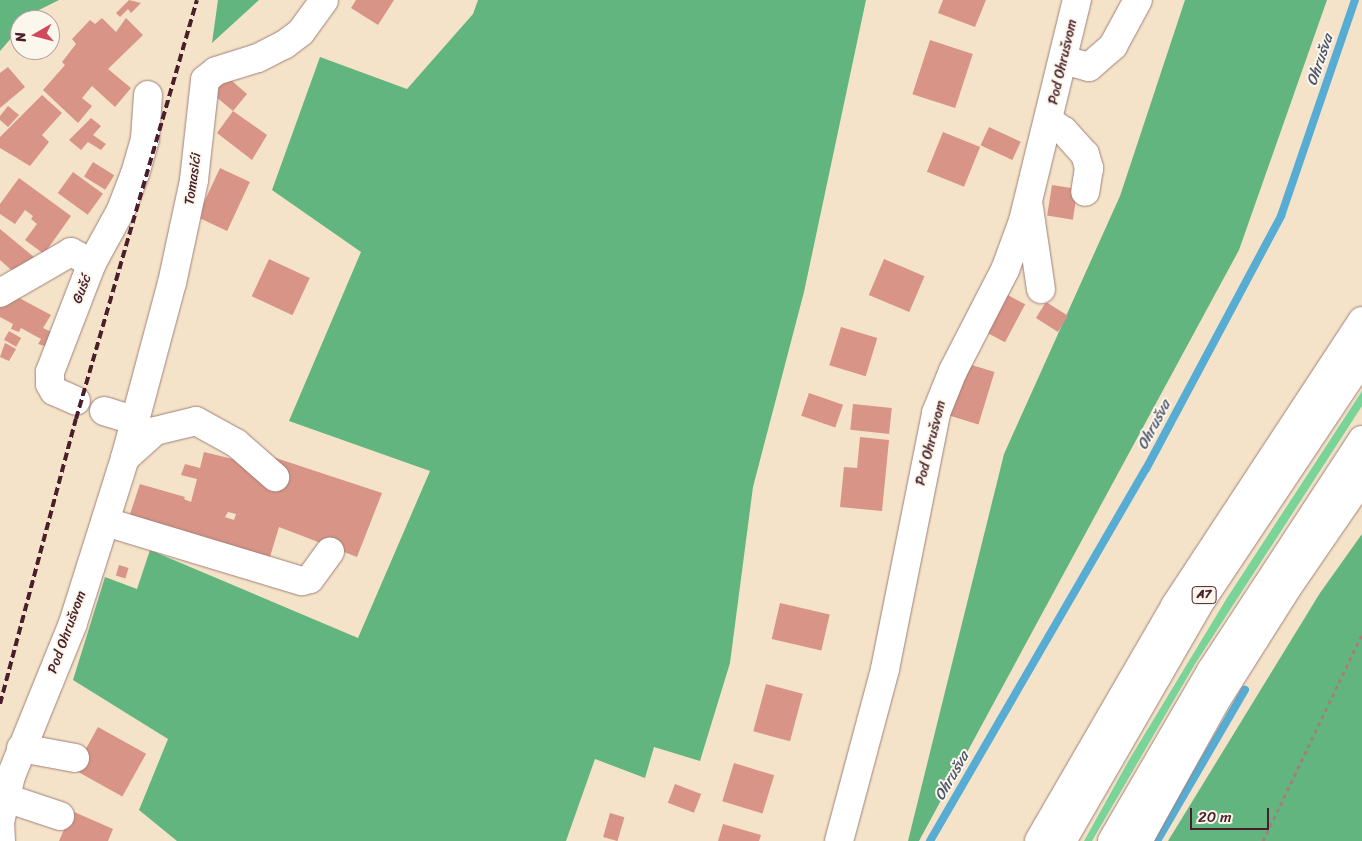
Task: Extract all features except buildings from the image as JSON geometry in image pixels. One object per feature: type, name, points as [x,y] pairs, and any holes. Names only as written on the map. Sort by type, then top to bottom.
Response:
[{"type":"main road","name":"Tomasići","points":[[133,420],[184,234],[205,80],[224,67],[258,58],[284,45],[301,32],[324,0]]},
{"type":"main road","name":"Pod Ohrušvom","points":[[839,841],[885,669],[936,414],[953,371],[1005,270],[1028,203],[1077,0]]},
{"type":"main road","points":[[1063,60],[1089,67],[1113,46],[1138,0]]},
{"type":"main road","points":[[92,263],[121,210],[134,174],[145,139],[148,95]]},
{"type":"main road","points":[[1049,121],[1064,131],[1085,154],[1089,168],[1085,192]]},
{"type":"main road","points":[[1028,203],[1041,289]]},
{"type":"main road","name":"Gušć","points":[[0,293],[71,252],[92,263],[50,372],[50,384],[54,391],[76,400]]},
{"type":"main road","points":[[160,326],[184,310]]},
{"type":"main road","points":[[1039,841],[1175,606],[1362,321]]},
{"type":"main road","name":"A7","points":[[1062,841],[1202,599],[1362,360]]},
{"type":"main road","points":[[104,411],[133,420]]},
{"type":"main road","name":"Pod Ohrušvom","points":[[1,841],[0,822],[21,748],[73,623],[125,458],[133,420]]},
{"type":"main road","points":[[125,458],[155,431],[196,421],[236,443],[275,477]]},
{"type":"main road","points":[[1112,841],[1211,671],[1362,440]]},
{"type":"main road","points":[[1138,841],[1215,702],[1288,588],[1362,479]]},
{"type":"main road","points":[[106,522],[295,580],[310,579],[330,552]]},
{"type":"main road","points":[[21,748],[75,758]]},
{"type":"main road","points":[[6,798],[60,816]]},
{"type":"path","points":[[1263,841],[1362,634]]},
{"type":"green space","points":[[0,0],[59,0],[39,10],[10,10],[10,40],[0,51]]},
{"type":"green space","points":[[218,0],[259,0],[212,43]]},
{"type":"green space","points":[[478,0],[866,0],[804,292],[753,487],[730,663],[700,761],[654,747],[645,778],[595,759],[566,841],[177,841],[139,810],[168,739],[73,680],[105,577],[137,589],[150,550],[358,638],[430,471],[289,421],[361,252],[272,190],[320,57],[407,89],[473,14]]},
{"type":"green space","points":[[1185,0],[1327,0],[1239,250],[919,841],[908,841],[1004,454],[1120,196]]},
{"type":"green space","points":[[1362,391],[1362,406],[1195,664],[1092,841],[1084,841],[1129,760],[1227,598]]},
{"type":"green space","points":[[1362,534],[1362,841],[1168,841],[1320,593]]},
{"type":"waterway","name":"Ohrušva","points":[[930,841],[1146,469],[1281,216],[1355,0]]},
{"type":"waterway","points":[[1157,841],[1245,690]]},
{"type":"railway","points":[[0,704],[76,419],[197,0]]}]
